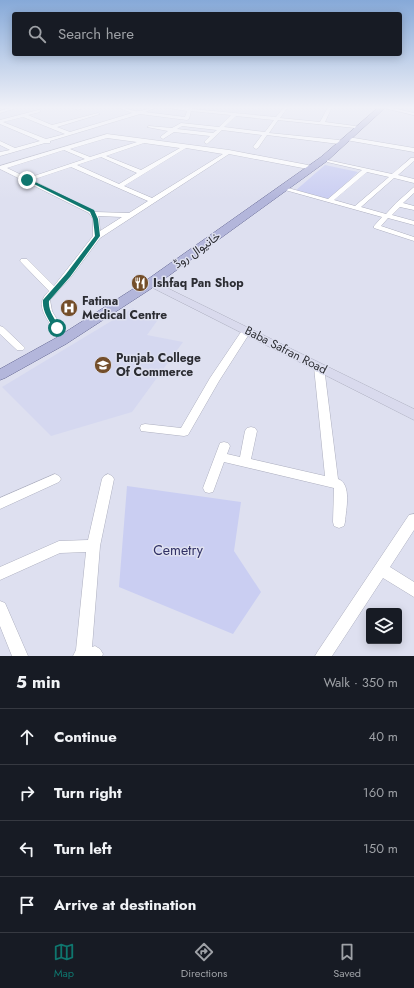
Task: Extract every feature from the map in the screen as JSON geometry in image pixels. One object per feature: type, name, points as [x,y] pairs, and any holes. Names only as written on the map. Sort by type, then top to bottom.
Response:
[{"type":"main road","name":"خانیوال روڈ","points":[[0,368],[61,334],[98,310],[308,167],[344,138]]},
{"type":"main road","name":"خانیوال روڈ","points":[[0,375],[61,341],[144,287],[324,159],[348,138]]},
{"type":"main road","name":"Baba Safran Road","points":[[157,286],[414,415]]},
{"type":"street","points":[[38,138],[90,159]]},
{"type":"street","points":[[0,154],[58,138]]},
{"type":"street","points":[[1,167],[102,138]]},
{"type":"street","points":[[119,138],[229,152],[308,167]]},
{"type":"street","points":[[207,142],[211,138]]},
{"type":"street","points":[[256,148],[263,138]]},
{"type":"street","points":[[299,138],[339,142]]},
{"type":"street","points":[[348,138],[414,150]]},
{"type":"street","points":[[27,180],[145,141]]},
{"type":"street","points":[[0,143],[15,150]]},
{"type":"street","points":[[119,186],[185,147]]},
{"type":"street","points":[[57,328],[48,314],[46,300],[68,275],[97,236],[229,152]]},
{"type":"street","points":[[102,156],[142,173]]},
{"type":"street","points":[[356,208],[413,159]]},
{"type":"street","points":[[329,161],[414,181]]},
{"type":"street","points":[[71,165],[153,201]]},
{"type":"street","points":[[1,167],[93,214],[131,215]]},
{"type":"street","points":[[329,200],[366,170]]},
{"type":"street","points":[[414,189],[376,226],[376,228],[414,239]]},
{"type":"street","points":[[288,190],[414,223]]},
{"type":"street","points":[[398,204],[414,208]]},
{"type":"street","points":[[93,214],[96,219],[97,236]]},
{"type":"street","points":[[24,261],[54,291]]},
{"type":"street","points":[[0,329],[20,348]]},
{"type":"street","points":[[145,428],[184,432],[214,380],[246,331]]},
{"type":"street","points":[[319,367],[332,481]]},
{"type":"street","points":[[245,462],[251,432]]},
{"type":"street","points":[[209,488],[222,452],[245,462],[332,481],[338,484],[341,488],[339,522]]},
{"type":"street","points":[[0,504],[55,479]]},
{"type":"street","points":[[94,656],[95,654],[82,656],[93,546],[108,479]]},
{"type":"street","points":[[323,656],[414,519]]},
{"type":"street","points":[[0,574],[59,547],[93,546]]},
{"type":"street","points":[[380,569],[414,590]]},
{"type":"street","points":[[0,608],[20,656]]},
{"type":"shaded area","name":"Punjab College Of Commerce","points":[[133,308],[157,321],[147,335],[183,342],[132,412],[51,436],[2,387]]},
{"type":"green space","points":[[325,165],[358,172],[328,200],[295,191]]},
{"type":"green space","name":"Cemetry","points":[[127,486],[241,502],[234,551],[261,592],[233,634],[119,587]]},
{"type":"place","name":"Ishfaq Pan Shop","points":[[140,283]]},
{"type":"place","name":"Fatima Medical Centre","points":[[69,308]]},
{"type":"place","name":"Punjab College Of Commerce","points":[[103,365]]},
{"type":"route","points":[[27,180],[92,212],[96,219],[97,236],[68,275],[46,300],[48,314],[57,328]]}]
